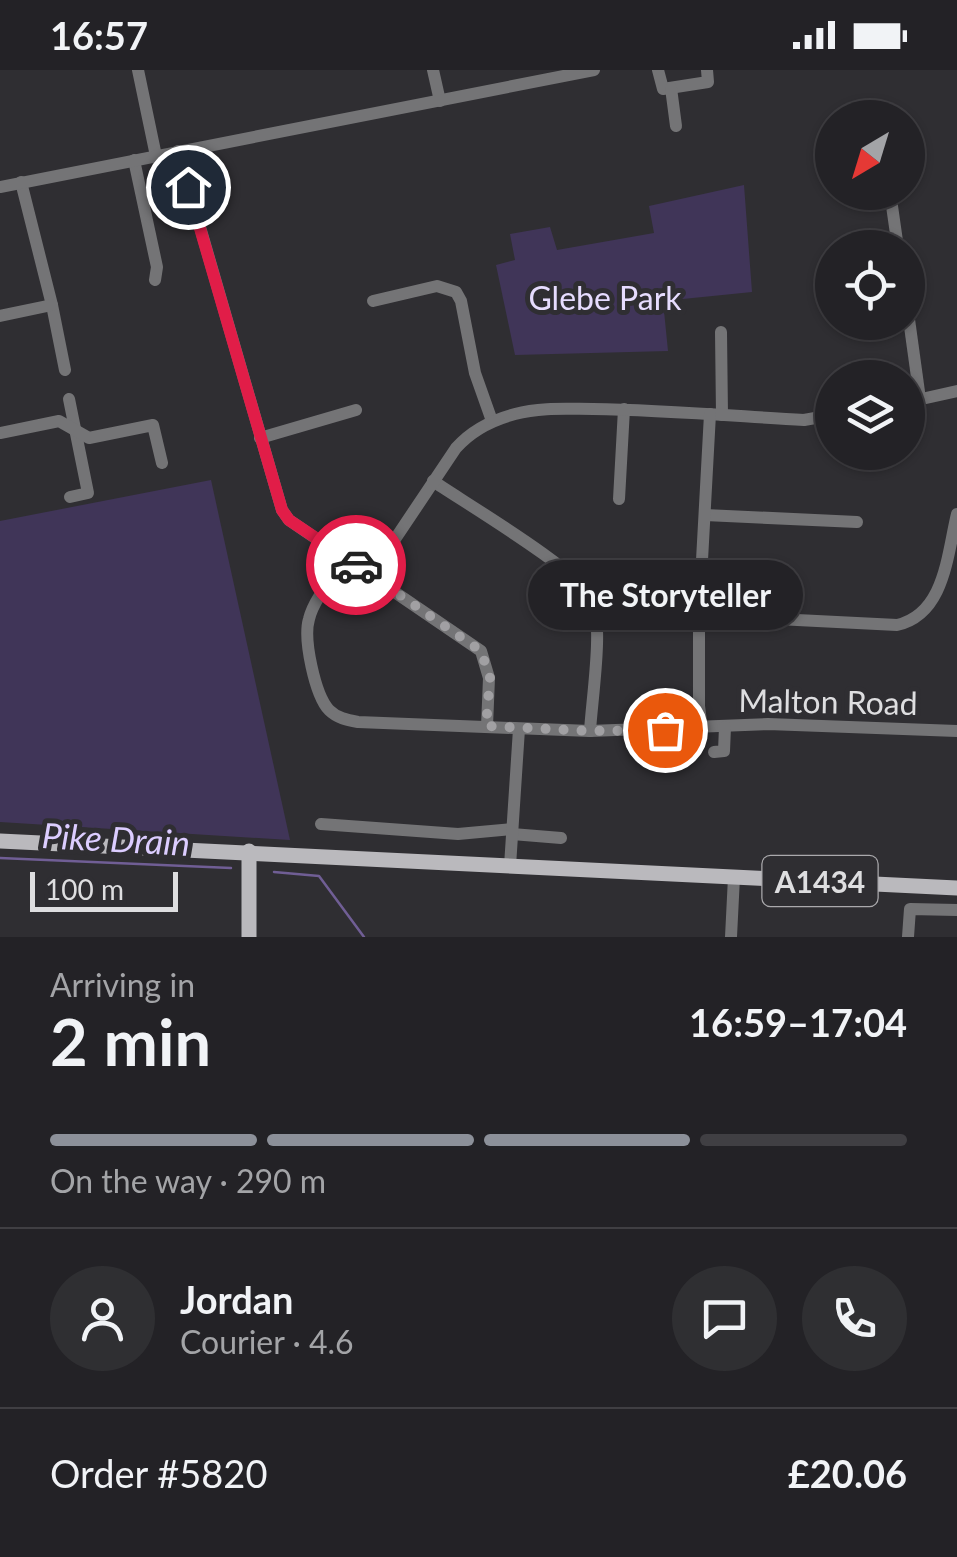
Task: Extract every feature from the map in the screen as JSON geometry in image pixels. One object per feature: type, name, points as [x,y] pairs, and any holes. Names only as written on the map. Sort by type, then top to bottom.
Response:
[{"type":"main road","name":"A1434","points":[[0,841],[957,888]]},
{"type":"main road","points":[[250,851],[250,937]]},
{"type":"street","points":[[138,70],[156,156]]},
{"type":"street","points":[[433,70],[440,100]]},
{"type":"street","points":[[0,186],[594,70]]},
{"type":"street","points":[[654,70],[654,86]]},
{"type":"street","points":[[654,70],[662,89],[708,82],[707,70]]},
{"type":"street","points":[[671,88],[676,126]]},
{"type":"street","points":[[178,151],[282,510],[289,520],[481,651],[490,678],[486,726]]},
{"type":"street","points":[[134,160],[158,267],[155,280]]},
{"type":"street","points":[[21,182],[52,304],[64,370]]},
{"type":"street","points":[[373,301],[437,286],[456,292],[475,373],[492,421]]},
{"type":"street","points":[[0,316],[52,304]]},
{"type":"street","points":[[702,729],[699,615],[721,332]]},
{"type":"street","points":[[925,398],[957,393]]},
{"type":"street","points":[[69,399],[88,493],[70,497]]},
{"type":"street","points":[[371,575],[468,434],[492,421],[519,412],[552,409],[815,418]]},
{"type":"street","points":[[260,438],[356,410]]},
{"type":"street","points":[[619,499],[624,410]]},
{"type":"street","points":[[0,433],[59,421],[89,438],[153,425],[162,463]]},
{"type":"street","points":[[433,482],[588,590],[596,621],[590,731]]},
{"type":"street","points":[[699,615],[909,622],[935,600],[957,514]]},
{"type":"street","points":[[705,515],[857,522]]},
{"type":"street","name":"Malton Road","points":[[346,559],[307,624],[322,699],[330,711],[358,722],[519,730],[702,729],[768,724],[957,731]]},
{"type":"street","points":[[714,752],[724,752],[725,727]]},
{"type":"street","points":[[510,866],[519,730]]},
{"type":"street","points":[[321,824],[458,834],[496,828],[561,838]]},
{"type":"street","points":[[732,937],[734,876]]},
{"type":"street","points":[[908,937],[910,909],[957,910]]},
{"type":"green space","name":"Glebe Park","points":[[744,185],[752,292],[663,301],[668,351],[515,355],[496,265],[515,260],[510,234],[550,227],[557,250],[654,233],[649,206]]},
{"type":"green space","points":[[211,480],[290,840],[0,822],[0,521]]},
{"type":"waterway","name":"Pike Drain","points":[[0,858],[231,868]]},
{"type":"waterway","name":"Pike Drain","points":[[274,872],[319,876],[364,937]]},
{"type":"way so far","points":[[356,565],[481,651],[490,678],[486,726],[519,730],[665,730]]},
{"type":"place","name":"The Storyteller","points":[[665,730]]},
{"type":"route","points":[[188,187],[282,510],[289,520],[356,565]]}]
